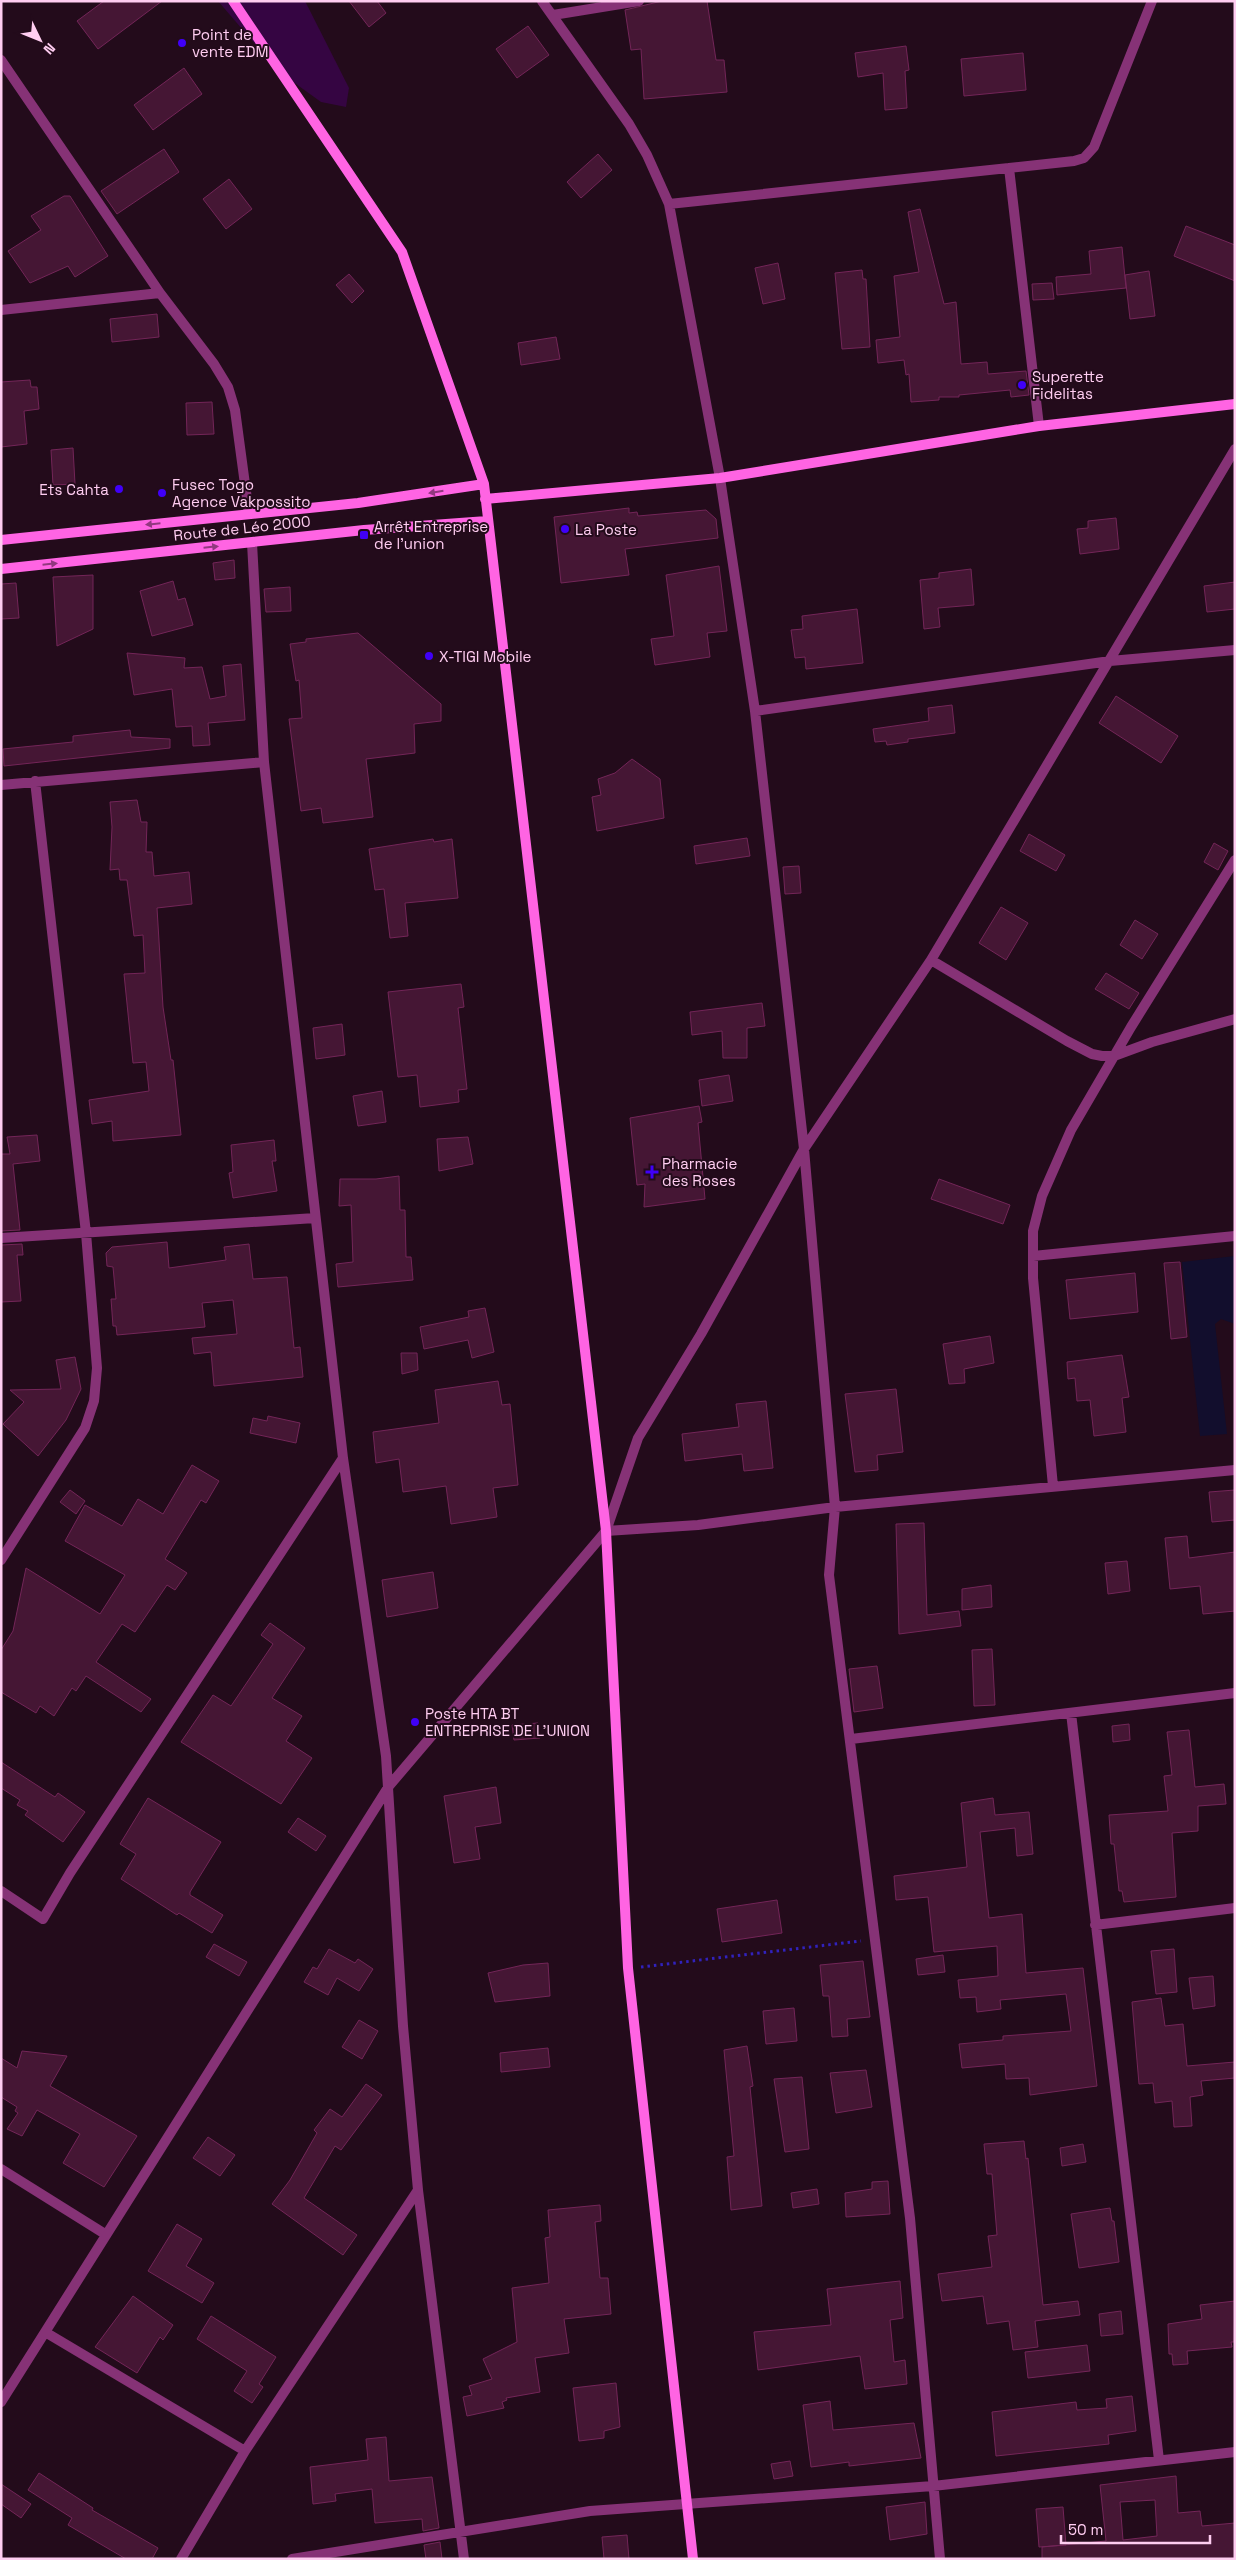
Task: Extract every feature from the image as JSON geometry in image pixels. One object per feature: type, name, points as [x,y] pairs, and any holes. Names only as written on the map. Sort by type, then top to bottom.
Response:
[{"type":"street","points":[[233,1],[402,252],[484,484],[606,1531],[628,1968],[694,2559]]},
{"type":"street","points":[[542,1],[630,124],[647,155],[668,204],[720,478],[755,710],[804,1149],[835,1507],[828,1575],[851,1739],[910,2218],[940,2559]]},
{"type":"street","points":[[553,15],[639,1]]},
{"type":"street","points":[[668,204],[1074,161],[1090,154],[1152,1]]},
{"type":"street","points":[[1,60],[160,293],[214,364],[228,387],[235,410],[249,514]]},
{"type":"street","points":[[1009,168],[1040,426]]},
{"type":"street","points":[[1,310],[160,293]]},
{"type":"street","points":[[485,499],[720,478],[1040,426],[1235,404]]},
{"type":"street","points":[[1,2402],[389,1786],[606,1531],[638,1438],[701,1334],[804,1149],[931,960],[1235,450]]},
{"type":"street","points":[[1,540],[397,499],[484,484]]},
{"type":"street","name":"Route de Léo 2000","points":[[1,568],[364,530],[487,520]]},
{"type":"street","points":[[252,543],[264,762],[343,1458],[389,1786],[403,2026],[418,2190],[464,2559]]},
{"type":"street","points":[[755,710],[1110,662],[1235,650]]},
{"type":"street","points":[[1,785],[264,762]]},
{"type":"street","points":[[1,1560],[85,1428],[94,1401],[97,1368],[86,1233],[35,781]]},
{"type":"street","points":[[1053,1486],[1033,1256],[1033,1231],[1042,1196],[1071,1130],[1114,1056],[1235,860]]},
{"type":"street","points":[[931,960],[1092,1054],[1114,1056],[1152,1042],[1235,1019]]},
{"type":"street","points":[[1,1238],[315,1218]]},
{"type":"street","points":[[1033,1256],[1235,1236]]},
{"type":"street","points":[[1,1891],[43,1920],[70,1873],[343,1458]]},
{"type":"street","points":[[606,1531],[698,1525],[835,1507],[1235,1470]]},
{"type":"street","points":[[851,1739],[1235,1693]]},
{"type":"street","points":[[1071,1713],[1159,2460]]},
{"type":"street","points":[[1095,1925],[1235,1908]]},
{"type":"street","points":[[1,2169],[106,2234]]},
{"type":"street","points":[[181,2559],[245,2451],[418,2190]]},
{"type":"street","points":[[45,2332],[245,2451]]},
{"type":"street","points":[[292,2559],[590,2511],[933,2486],[1235,2452]]},
{"type":"path","points":[[628,1968],[876,1939]]},
{"type":"shaded area","points":[[218,1],[305,1],[349,88],[346,107],[321,102],[278,71]]},
{"type":"shaded area","points":[[1235,1256],[1235,1324],[1221,1319],[1215,1324],[1227,1434],[1200,1436],[1182,1262]]},
{"type":"building","points":[[104,1],[162,1],[98,49],[77,21]]},
{"type":"building","points":[[349,1],[377,1],[386,13],[369,27]]},
{"type":"building","points":[[662,1],[707,1],[716,60],[724,60],[727,92],[644,99],[641,49],[631,50],[625,10]]},
{"type":"building","points":[[528,26],[549,55],[517,78],[496,49]]},
{"type":"building","points":[[906,46],[909,70],[905,71],[907,108],[885,110],[883,73],[858,77],[855,53]]},
{"type":"building","points":[[1023,53],[1026,90],[964,96],[961,59]]},
{"type":"building","points":[[184,68],[202,94],[153,130],[134,105]]},
{"type":"building","points":[[164,149],[179,172],[117,214],[101,191]]},
{"type":"building","points":[[598,154],[612,170],[581,198],[567,182]]},
{"type":"building","points":[[229,179],[252,209],[226,229],[203,199]]},
{"type":"building","points":[[64,196],[70,196],[108,256],[75,277],[68,266],[30,283],[8,251],[41,230],[31,216]]},
{"type":"building","points":[[920,209],[944,304],[956,302],[961,364],[987,362],[988,374],[1026,371],[1029,395],[1011,397],[1010,390],[959,395],[959,397],[939,397],[939,400],[911,402],[909,374],[906,375],[904,360],[878,363],[876,340],[900,337],[894,276],[919,272],[908,212]]},
{"type":"building","points":[[1186,226],[1235,245],[1235,281],[1174,256]]},
{"type":"building","points":[[1122,247],[1126,288],[1057,295],[1056,277],[1091,274],[1089,251]]},
{"type":"building","points":[[778,263],[785,299],[763,304],[755,268]]},
{"type":"building","points":[[862,270],[863,279],[866,279],[870,347],[842,349],[835,273]]},
{"type":"building","points":[[1149,271],[1155,316],[1130,319],[1125,275]]},
{"type":"building","points":[[349,274],[364,291],[352,303],[336,285]]},
{"type":"building","points":[[1052,283],[1054,299],[1033,300],[1032,284]]},
{"type":"building","points":[[157,314],[159,337],[112,342],[110,319]]},
{"type":"building","points":[[556,337],[560,359],[521,365],[518,343]]},
{"type":"building","points":[[30,380],[31,387],[37,387],[39,409],[24,411],[27,444],[1,447],[1,382]]},
{"type":"building","points":[[212,402],[214,434],[187,435],[186,403]]},
{"type":"building","points":[[73,448],[75,484],[53,485],[51,450]]},
{"type":"building","points":[[629,508],[629,513],[637,512],[638,516],[706,510],[716,519],[718,538],[625,549],[629,575],[561,583],[554,517]]},
{"type":"building","points":[[1116,518],[1119,549],[1080,554],[1077,529],[1088,528],[1088,521]]},
{"type":"building","points":[[234,560],[235,578],[215,580],[213,563]]},
{"type":"building","points":[[719,566],[727,631],[707,633],[710,657],[655,665],[651,639],[674,636],[666,575]]},
{"type":"building","points":[[971,569],[974,605],[938,608],[940,627],[924,629],[920,580],[939,578],[939,573]]},
{"type":"building","points":[[93,575],[93,629],[57,646],[53,577]]},
{"type":"building","points":[[173,581],[178,600],[185,598],[193,625],[152,636],[140,591]]},
{"type":"building","points":[[1235,582],[1235,609],[1207,612],[1204,586]]},
{"type":"building","points":[[16,583],[19,618],[1,619],[1,584]]},
{"type":"building","points":[[290,587],[291,611],[266,612],[264,589]]},
{"type":"building","points":[[857,609],[863,663],[806,669],[805,657],[795,658],[791,630],[803,629],[802,616]]},
{"type":"building","points":[[358,633],[441,704],[441,721],[414,724],[415,753],[366,759],[373,817],[323,823],[321,808],[301,811],[289,719],[302,718],[299,680],[296,681],[290,644],[306,642],[306,639]]},
{"type":"building","points":[[127,653],[185,658],[184,668],[202,667],[210,699],[226,696],[223,666],[241,664],[245,720],[208,723],[210,745],[193,746],[192,726],[176,727],[172,689],[134,695]]},
{"type":"building","points":[[1116,696],[1178,736],[1161,763],[1099,723]]},
{"type":"building","points":[[952,705],[955,733],[908,739],[908,742],[887,745],[886,741],[875,742],[873,729],[929,721],[928,708]]},
{"type":"building","points":[[130,730],[131,737],[170,739],[170,748],[4,766],[3,749],[73,742],[73,736]]},
{"type":"building","points":[[632,759],[660,779],[664,818],[597,831],[592,797],[601,795],[598,779],[615,773]]},
{"type":"building","points":[[137,800],[141,822],[147,822],[146,852],[152,852],[154,876],[189,872],[192,904],[157,908],[163,1007],[171,1060],[173,1060],[181,1135],[113,1141],[112,1121],[92,1124],[89,1100],[149,1091],[146,1062],[133,1063],[124,974],[145,973],[143,935],[134,936],[127,880],[120,880],[119,869],[110,870],[112,827],[110,802]]},
{"type":"building","points":[[1029,834],[1065,855],[1056,871],[1020,851]]},
{"type":"building","points":[[747,838],[750,856],[696,864],[694,846]]},
{"type":"building","points":[[433,839],[434,842],[452,839],[458,898],[405,903],[408,936],[390,938],[384,889],[375,890],[369,849]]},
{"type":"building","points":[[1214,843],[1228,851],[1218,870],[1204,862]]},
{"type":"building","points":[[799,866],[801,893],[785,894],[783,867]]},
{"type":"building","points":[[1001,907],[1028,923],[1006,960],[979,943]]},
{"type":"building","points":[[1135,920],[1158,934],[1142,959],[1120,945]]},
{"type":"building","points":[[1106,973],[1139,993],[1129,1009],[1095,989]]},
{"type":"building","points":[[461,984],[464,1007],[458,1008],[467,1089],[458,1090],[459,1102],[420,1107],[417,1075],[398,1077],[388,992]]},
{"type":"building","points":[[762,1003],[765,1026],[747,1028],[747,1058],[723,1058],[722,1031],[692,1035],[690,1012]]},
{"type":"building","points":[[342,1024],[345,1055],[316,1059],[313,1028]]},
{"type":"building","points":[[729,1075],[733,1101],[702,1106],[699,1080]]},
{"type":"building","points":[[382,1091],[386,1122],[358,1126],[353,1096]]},
{"type":"building","points":[[699,1106],[702,1122],[698,1123],[705,1199],[644,1207],[645,1184],[637,1185],[630,1118]]},
{"type":"building","points":[[37,1135],[40,1161],[13,1164],[20,1230],[1,1231],[1,1154],[10,1154],[7,1137]]},
{"type":"building","points":[[468,1137],[473,1164],[439,1171],[437,1139]]},
{"type":"building","points":[[274,1140],[276,1161],[272,1161],[277,1191],[233,1198],[229,1173],[233,1172],[231,1145]]},
{"type":"building","points":[[399,1176],[400,1210],[405,1210],[406,1257],[411,1257],[413,1280],[338,1287],[336,1264],[353,1262],[351,1205],[339,1206],[340,1179],[376,1179]]},
{"type":"building","points":[[939,1179],[1010,1205],[1003,1224],[931,1199]]},
{"type":"building","points":[[167,1242],[169,1268],[226,1260],[224,1247],[249,1244],[253,1279],[287,1277],[294,1348],[300,1347],[303,1377],[214,1386],[211,1352],[194,1354],[192,1338],[237,1334],[233,1300],[202,1303],[205,1327],[117,1335],[116,1326],[113,1326],[111,1299],[116,1299],[113,1267],[107,1266],[106,1253],[112,1247]]},
{"type":"building","points":[[22,1244],[23,1255],[17,1255],[21,1301],[1,1302],[1,1245]]},
{"type":"building","points":[[1180,1262],[1187,1337],[1171,1339],[1164,1263]]},
{"type":"building","points":[[1135,1273],[1138,1312],[1070,1319],[1066,1280]]},
{"type":"building","points":[[485,1308],[494,1352],[472,1358],[468,1340],[424,1349],[420,1327],[469,1317],[468,1311]]},
{"type":"building","points":[[990,1336],[994,1363],[964,1369],[965,1383],[949,1384],[943,1344]]},
{"type":"building","points":[[401,1353],[417,1353],[418,1370],[402,1374]]},
{"type":"building","points":[[1122,1355],[1129,1397],[1122,1398],[1126,1432],[1094,1436],[1090,1400],[1077,1401],[1075,1378],[1068,1379],[1067,1362]]},
{"type":"building","points":[[75,1357],[81,1389],[66,1420],[38,1456],[3,1424],[24,1402],[10,1390],[61,1389],[56,1360]]},
{"type":"building","points":[[498,1381],[502,1405],[510,1404],[518,1485],[493,1488],[497,1517],[451,1524],[446,1486],[403,1492],[399,1459],[376,1463],[373,1432],[439,1423],[435,1390]]},
{"type":"building","points":[[896,1389],[903,1452],[877,1455],[878,1470],[855,1472],[845,1394]]},
{"type":"building","points":[[766,1401],[773,1468],[744,1471],[742,1454],[685,1461],[682,1434],[739,1427],[736,1404]]},
{"type":"building","points":[[268,1416],[300,1423],[296,1443],[250,1433],[253,1418],[267,1421]]},
{"type":"building","points":[[192,1465],[219,1481],[206,1503],[201,1500],[165,1559],[187,1573],[175,1590],[167,1585],[135,1632],[122,1624],[96,1662],[151,1699],[141,1712],[86,1676],[76,1691],[72,1688],[54,1716],[40,1706],[36,1713],[1,1692],[1,1650],[13,1631],[26,1568],[100,1614],[125,1575],[65,1541],[85,1505],[122,1526],[138,1499],[163,1514]]},
{"type":"building","points":[[70,1490],[85,1501],[76,1514],[60,1502]]},
{"type":"building","points":[[1235,1490],[1235,1520],[1212,1522],[1209,1492]]},
{"type":"building","points":[[924,1523],[927,1615],[959,1611],[961,1626],[899,1634],[896,1524]]},
{"type":"building","points":[[1187,1536],[1189,1558],[1235,1552],[1235,1611],[1203,1614],[1200,1586],[1170,1589],[1165,1538]]},
{"type":"building","points":[[1127,1561],[1130,1591],[1108,1594],[1105,1563]]},
{"type":"building","points":[[433,1572],[438,1608],[387,1617],[382,1580]]},
{"type":"building","points":[[991,1585],[992,1607],[962,1610],[962,1589]]},
{"type":"building","points":[[270,1623],[305,1648],[272,1698],[302,1716],[286,1741],[312,1758],[281,1804],[181,1742],[213,1695],[231,1706],[273,1644],[261,1635]]},
{"type":"building","points":[[992,1649],[995,1705],[974,1706],[972,1650]]},
{"type":"building","points":[[877,1666],[883,1708],[854,1712],[849,1669]]},
{"type":"building","points":[[538,1723],[540,1738],[514,1740],[512,1725]]},
{"type":"building","points":[[1129,1724],[1130,1740],[1113,1742],[1112,1726]]},
{"type":"building","points":[[1189,1730],[1195,1787],[1224,1784],[1226,1804],[1198,1806],[1198,1831],[1172,1833],[1176,1897],[1124,1902],[1122,1891],[1119,1891],[1114,1844],[1111,1844],[1109,1815],[1168,1811],[1164,1776],[1172,1775],[1167,1732]]},
{"type":"building","points":[[1,1762],[55,1797],[58,1793],[85,1812],[63,1842],[25,1815],[28,1811],[17,1805],[20,1800],[1,1788]]},
{"type":"building","points":[[496,1787],[501,1823],[475,1827],[480,1859],[454,1863],[444,1796]]},
{"type":"building","points":[[148,1798],[221,1842],[190,1892],[190,1895],[223,1915],[212,1933],[179,1913],[177,1915],[121,1879],[136,1854],[120,1844]]},
{"type":"building","points":[[993,1798],[995,1815],[1029,1812],[1033,1854],[1017,1856],[1015,1828],[980,1832],[989,1918],[1022,1914],[1026,1973],[1083,1968],[1097,2086],[1030,2095],[1029,2078],[1006,2079],[1005,2064],[962,2068],[959,2044],[1003,2040],[1003,2036],[1071,2031],[1066,1994],[1000,2000],[1001,2009],[977,2012],[976,1997],[960,1998],[958,1980],[998,1976],[997,1946],[934,1952],[928,1897],[896,1900],[894,1876],[967,1867],[961,1803]]},
{"type":"building","points":[[298,1818],[326,1836],[316,1851],[288,1832]]},
{"type":"building","points":[[777,1900],[782,1933],[722,1942],[717,1909]]},
{"type":"building","points":[[214,1944],[247,1962],[239,1976],[206,1957]]},
{"type":"building","points":[[329,1949],[355,1963],[358,1959],[373,1969],[359,1991],[337,1978],[328,1995],[304,1982],[313,1967],[317,1969]]},
{"type":"building","points":[[1174,1949],[1177,1992],[1156,1994],[1151,1951]]},
{"type":"building","points":[[943,1955],[945,1972],[918,1975],[916,1959]]},
{"type":"building","points":[[863,1961],[870,2017],[847,2019],[848,2036],[832,2037],[829,1996],[823,1996],[820,1965]]},
{"type":"building","points":[[548,1963],[550,1996],[495,2002],[488,1973],[523,1965]]},
{"type":"building","points":[[1213,1976],[1215,2006],[1193,2009],[1189,1978]]},
{"type":"building","points":[[1161,1998],[1165,2026],[1183,2024],[1187,2066],[1235,2062],[1235,2078],[1201,2081],[1203,2095],[1190,2097],[1192,2126],[1174,2127],[1172,2101],[1155,2103],[1153,2083],[1139,2084],[1132,2002]]},
{"type":"building","points":[[794,2008],[797,2041],[766,2044],[763,2011]]},
{"type":"building","points":[[359,2020],[378,2031],[362,2059],[342,2047]]},
{"type":"building","points":[[747,2046],[753,2086],[750,2087],[762,2206],[731,2210],[727,2157],[734,2156],[724,2050]]},
{"type":"building","points":[[548,2048],[550,2067],[501,2072],[500,2053]]},
{"type":"building","points":[[22,2051],[67,2056],[50,2086],[137,2136],[104,2187],[63,2163],[80,2134],[37,2110],[22,2136],[7,2129],[18,2113],[15,2111],[17,2107],[1,2097],[1,2058],[17,2068]]},
{"type":"building","points":[[866,2070],[872,2107],[836,2113],[830,2073]]},
{"type":"building","points":[[802,2077],[809,2149],[785,2152],[774,2079]]},
{"type":"building","points":[[366,2084],[382,2095],[341,2150],[335,2146],[304,2198],[357,2235],[343,2255],[272,2204],[290,2180],[317,2133],[314,2130],[330,2109],[342,2117]]},
{"type":"building","points":[[208,2137],[235,2155],[220,2176],[193,2158]]},
{"type":"building","points":[[1024,2141],[1026,2159],[1028,2158],[1043,2305],[1078,2301],[1080,2315],[1035,2321],[1038,2347],[1013,2350],[1009,2321],[987,2324],[983,2296],[942,2301],[938,2274],[992,2267],[988,2236],[997,2235],[992,2174],[987,2174],[984,2144]]},
{"type":"building","points":[[1083,2144],[1086,2162],[1062,2166],[1060,2148]]},
{"type":"building","points":[[888,2181],[890,2214],[846,2217],[845,2193],[872,2189],[872,2182]]},
{"type":"building","points":[[817,2189],[819,2204],[793,2208],[791,2193]]},
{"type":"building","points":[[600,2205],[601,2221],[595,2222],[600,2278],[608,2278],[611,2314],[564,2319],[569,2353],[535,2358],[540,2392],[506,2398],[507,2400],[502,2402],[504,2408],[467,2416],[463,2397],[472,2395],[469,2386],[492,2379],[483,2359],[517,2342],[512,2288],[549,2283],[545,2238],[550,2237],[548,2210]]},
{"type":"building","points":[[1110,2208],[1112,2221],[1114,2221],[1119,2262],[1079,2268],[1071,2214]]},
{"type":"building","points":[[177,2224],[202,2239],[186,2266],[214,2283],[202,2303],[148,2271]]},
{"type":"building","points":[[900,2281],[903,2318],[890,2320],[894,2362],[905,2360],[907,2384],[865,2389],[860,2356],[758,2370],[754,2332],[831,2325],[827,2289]]},
{"type":"building","points":[[133,2296],[173,2325],[163,2340],[160,2337],[137,2373],[95,2347]]},
{"type":"building","points":[[1235,2301],[1234,2342],[1231,2342],[1232,2347],[1187,2351],[1188,2364],[1173,2365],[1172,2354],[1169,2354],[1168,2324],[1202,2319],[1200,2305]]},
{"type":"building","points":[[1121,2311],[1123,2334],[1101,2336],[1099,2314]]},
{"type":"building","points":[[211,2316],[276,2357],[259,2384],[263,2387],[252,2403],[234,2391],[247,2371],[197,2339]]},
{"type":"building","points":[[1087,2345],[1090,2371],[1028,2378],[1025,2352]]},
{"type":"building","points":[[616,2383],[620,2427],[604,2431],[604,2438],[579,2441],[573,2388]]},
{"type":"building","points":[[1132,2396],[1136,2431],[1108,2435],[1109,2444],[996,2456],[992,2412],[1076,2402],[1077,2410],[1107,2408],[1106,2399]]},
{"type":"building","points":[[830,2401],[833,2430],[914,2423],[921,2458],[849,2466],[849,2462],[811,2467],[803,2405]]},
{"type":"building","points":[[386,2437],[389,2481],[432,2477],[439,2528],[423,2531],[422,2519],[375,2523],[372,2489],[335,2494],[336,2501],[313,2504],[310,2467],[368,2460],[366,2439]]},
{"type":"building","points":[[790,2461],[793,2476],[774,2479],[771,2464]]},
{"type":"building","points":[[39,2473],[93,2508],[92,2510],[158,2548],[152,2559],[126,2559],[68,2525],[72,2518],[28,2490]]},
{"type":"building","points":[[1176,2476],[1178,2513],[1200,2511],[1202,2526],[1235,2523],[1235,2559],[1042,2559],[1042,2547],[1106,2541],[1100,2485]],"holes":[[[1155,2500],[1157,2536],[1123,2540],[1120,2502]]]},
{"type":"building","points":[[1,2484],[31,2504],[21,2518],[1,2504]]},
{"type":"building","points":[[925,2502],[927,2534],[890,2540],[886,2507]]},
{"type":"building","points":[[1063,2507],[1066,2545],[1039,2547],[1036,2509]]},
{"type":"building","points":[[627,2535],[629,2559],[604,2559],[602,2537]]},
{"type":"building","points":[[440,2542],[442,2559],[426,2559],[424,2545]]},
{"type":"place","name":"Point de vente EDM","points":[[182,43]]},
{"type":"place","name":"Superette Fidelitas","points":[[1022,385]]},
{"type":"place","name":"Ets Cahta","points":[[119,489]]},
{"type":"place","name":"Fusec Togo Agence Vakpossito","points":[[162,493]]},
{"type":"place","name":"La Poste","points":[[565,529]]},
{"type":"place","name":"Arrêt Entreprise de l'union","points":[[364,535]]},
{"type":"place","name":"X-TIGI Mobile","points":[[429,656]]},
{"type":"place","name":"Pharmacie des Roses","points":[[652,1172]]},
{"type":"place","name":"Poste HTA BT ENTREPRISE DE L'UNION","points":[[415,1722]]}]
